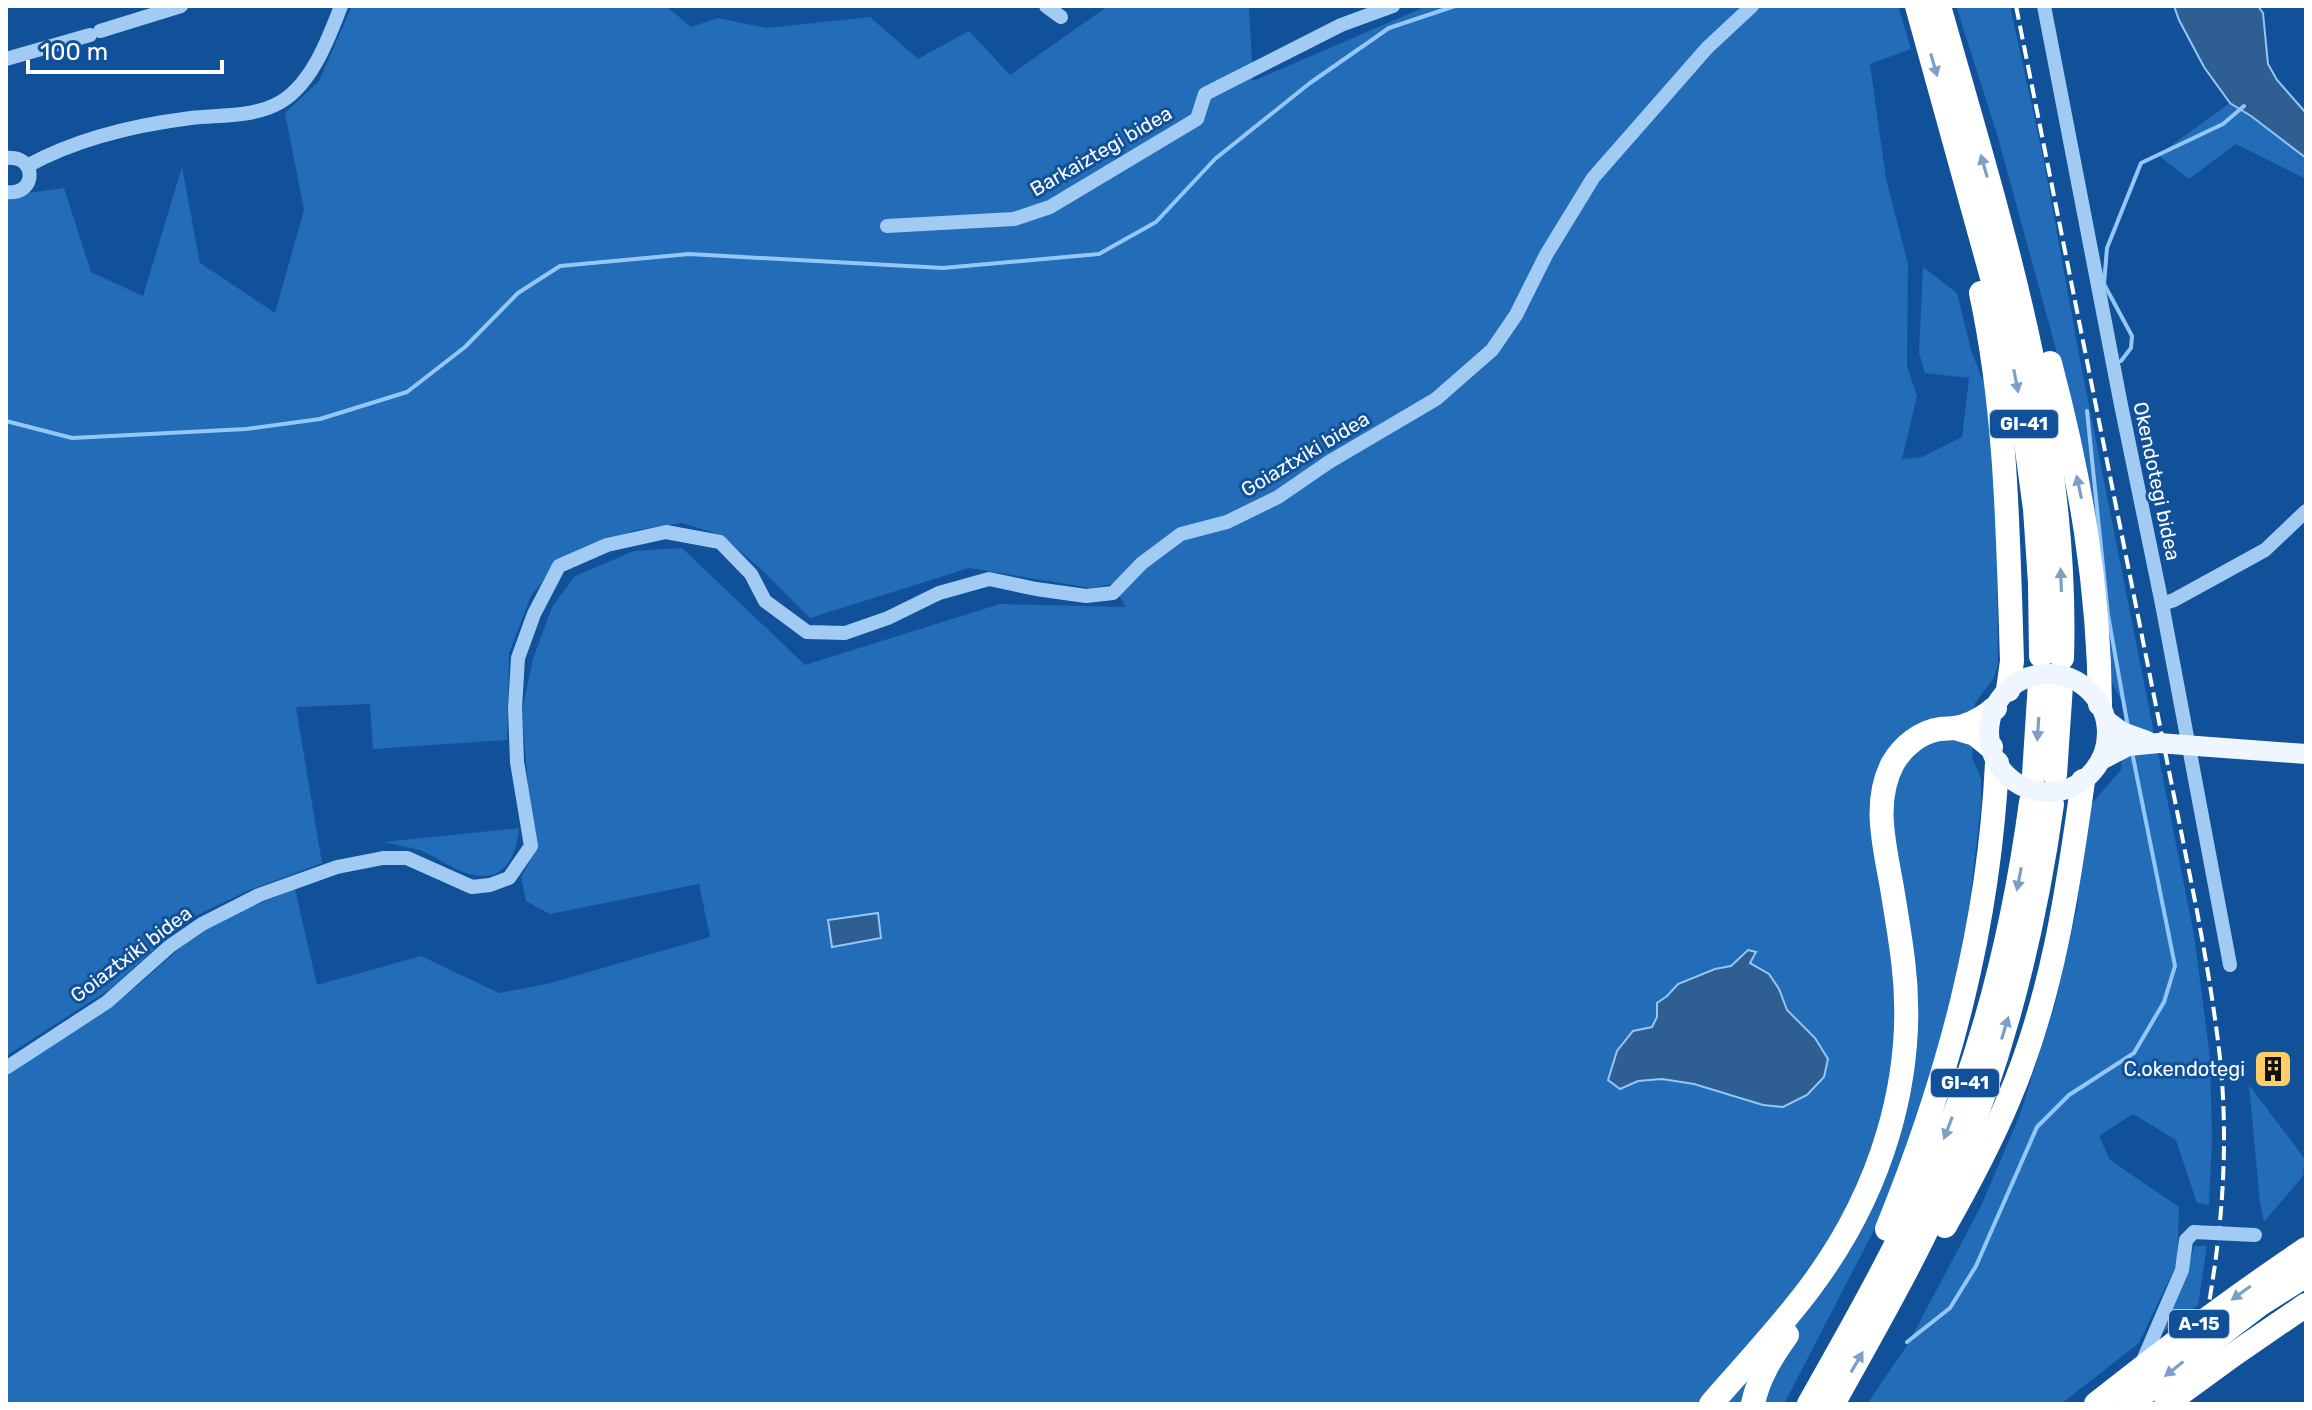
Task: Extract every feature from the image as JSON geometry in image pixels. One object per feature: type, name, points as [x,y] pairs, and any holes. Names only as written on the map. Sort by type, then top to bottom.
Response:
[{"type":"highway","name":"GI-41","points":[[1917,6],[2004,321],[2027,442],[2052,657],[2061,585],[2057,508],[2048,440],[2025,318],[1939,6]]},
{"type":"highway","points":[[1711,1404],[1808,1291],[1840,1244],[1867,1193],[1883,1153],[1895,1110],[1904,1051],[1906,992],[1882,826],[1882,800],[1887,776],[1897,756],[1917,738],[1977,721],[2002,699],[2012,661],[2004,453],[1988,324],[1966,219],[1970,197]]},
{"type":"highway","points":[[2005,241],[2020,261],[2067,428],[2089,547],[2103,712]]},
{"type":"highway","points":[[2045,775],[2051,684]]},
{"type":"highway","points":[[1809,1404],[1842,1345],[1846,1321],[1927,1128],[1947,1065],[1975,953],[1995,801],[1994,755],[1975,734],[1945,729]]},
{"type":"highway","points":[[1833,1404],[1875,1330],[1893,1314],[1922,1268],[1987,1150],[2010,1098],[2038,1017],[2063,916],[2083,781]]},
{"type":"highway","name":"GI-41","points":[[1842,1345],[1932,1170],[1967,1079],[2004,953],[2025,846],[2042,803],[2037,896],[2006,1025],[1951,1178],[1915,1256],[1875,1330]]},
{"type":"highway","name":"A-15","points":[[2096,1404],[2252,1285],[2306,1249]]},
{"type":"highway","points":[[2131,1404],[2259,1305],[2306,1275]]},
{"type":"highway","points":[[1753,1401],[1773,1355],[1803,1311],[1808,1291]]},
{"type":"highway","points":[[2166,1404],[2306,1305]]},
{"type":"main road","points":[[2159,743],[2128,746],[2101,760],[2083,781],[2070,788],[2043,792],[2029,789],[2006,774],[1994,755],[1990,727],[2002,699],[2031,677],[2057,675],[2082,685],[2103,712],[2131,736],[2159,743],[2306,754]]},
{"type":"main road","points":[[2101,760],[2108,734],[2103,712]]},
{"type":"street","points":[[6,59],[181,6]]},
{"type":"street","points":[[27,166],[49,154],[117,133],[177,120],[244,113],[275,106],[294,92],[319,60],[341,6]]},
{"type":"street","points":[[1046,6],[1061,17]]},
{"type":"street","name":"Barkaiztegi bidea","points":[[887,226],[1014,219],[1050,207],[1197,119],[1205,94],[1341,25],[1393,6]]},
{"type":"street","name":"Goiaztxiki bidea","points":[[6,1068],[107,1002],[170,946],[202,924],[259,895],[337,867],[383,858],[407,858],[472,887],[509,878],[531,846],[517,762],[515,708],[518,658],[534,614],[559,566],[607,545],[666,532],[720,542],[751,574],[765,601],[807,632],[845,633],[888,618],[939,593],[989,579],[1086,596],[1113,593],[1142,563],[1181,534],[1227,522],[1278,497],[1329,462],[1436,399],[1492,350],[1516,315],[1546,255],[1593,178],[1707,48],[1752,6]]},
{"type":"street","name":"Okendotegi bidea","points":[[2044,6],[2230,965]]},
{"type":"street","points":[[6,158],[18,158],[27,166],[30,177],[25,188],[14,193],[6,192]]},
{"type":"street","points":[[2162,604],[2265,550],[2306,511]]},
{"type":"street","points":[[2131,1404],[2136,1379],[2182,1270],[2186,1240],[2194,1232],[2255,1235]]},
{"type":"shaded area","points":[[352,6],[666,6],[691,27],[718,18],[767,28],[870,17],[918,59],[969,31],[1010,75],[1108,6],[1249,6],[1253,81],[1427,6],[1898,6],[1911,49],[1870,64],[1886,179],[1908,264],[1907,366],[1917,396],[1902,459],[1922,457],[1962,437],[1969,378],[1925,373],[1919,353],[1923,267],[1957,293],[1971,350],[1988,394],[1996,446],[1998,664],[1994,678],[1975,703],[1972,757],[1981,778],[1981,806],[1967,923],[1952,1007],[1922,1121],[1874,1230],[1784,1404],[6,1404],[6,1077],[137,986],[206,925],[295,889],[317,985],[421,956],[499,993],[547,984],[710,937],[699,884],[550,914],[526,901],[521,877],[537,848],[522,711],[533,659],[552,607],[575,576],[634,551],[682,548],[805,665],[1000,604],[1126,607],[1112,584],[1091,588],[969,568],[810,618],[721,535],[682,523],[636,530],[559,559],[531,596],[509,653],[507,740],[373,749],[370,704],[296,707],[322,863],[245,892],[187,920],[110,989],[6,1056],[6,196],[64,188],[91,272],[143,296],[182,167],[200,263],[275,313],[304,210],[285,113],[319,81]]},
{"type":"shaded area","points":[[1956,6],[2010,6],[2044,161],[2080,360],[2194,935],[2210,1057],[2212,1137],[2209,1205],[2197,1203],[2176,1140],[2133,1114],[2099,1136],[2110,1160],[2179,1207],[2177,1263],[2139,1343],[2061,1404],[1867,1404],[1908,1344],[1981,1206],[2019,1117],[2054,1008],[2077,908],[2087,809],[2121,770],[2125,708],[2107,673],[2074,415],[1997,134]]},
{"type":"shaded area","points":[[2174,6],[2258,6],[2263,13],[2268,64],[2277,80],[2306,113],[2306,158],[2230,103],[2204,67]]},
{"type":"shaded area","points":[[2230,103],[2306,158],[2306,179],[2236,144],[2189,179],[2158,155]]},
{"type":"shaded area","points":[[519,828],[516,847],[508,864],[502,870],[485,876],[461,871],[422,851],[384,842]]},
{"type":"shaded area","points":[[878,913],[881,938],[832,947],[828,920]]},
{"type":"shaded area","points":[[1748,950],[1756,952],[1750,963],[1769,974],[1787,1010],[1815,1038],[1828,1059],[1824,1077],[1807,1095],[1783,1107],[1763,1105],[1694,1084],[1662,1079],[1638,1081],[1620,1089],[1608,1080],[1617,1051],[1633,1031],[1652,1027],[1657,1017],[1657,1003],[1678,984],[1731,966]]},
{"type":"shaded area","points":[[2249,1085],[2305,1159],[2303,1176],[2264,1222],[2260,1203]]},
{"type":"shaded area","points":[[2194,1246],[2207,1246],[2198,1305],[2163,1332],[2186,1276]]},
{"type":"waterway","points":[[6,421],[72,438],[246,429],[320,419],[407,392],[465,347],[518,293],[560,266],[689,254],[943,268],[1099,254],[1156,222],[1215,159],[1310,83],[1389,28],[1455,6]]},
{"type":"waterway","points":[[2121,361],[2131,348],[2132,336],[2104,284],[2107,248],[2141,163],[2223,124],[2244,106]]},
{"type":"waterway","points":[[2087,411],[2108,615],[2128,727]]},
{"type":"waterway","points":[[1907,1342],[1950,1308],[1976,1266],[2037,1127],[2069,1095],[2134,1053],[2164,1002],[2175,966],[2132,752]]},
{"type":"railway","points":[[2016,6],[2195,901],[2218,1038],[2224,1146],[2219,1232],[2206,1319],[2187,1404]]},
{"type":"place","name":"C.okendotegi","points":[[2273,1069]]}]
